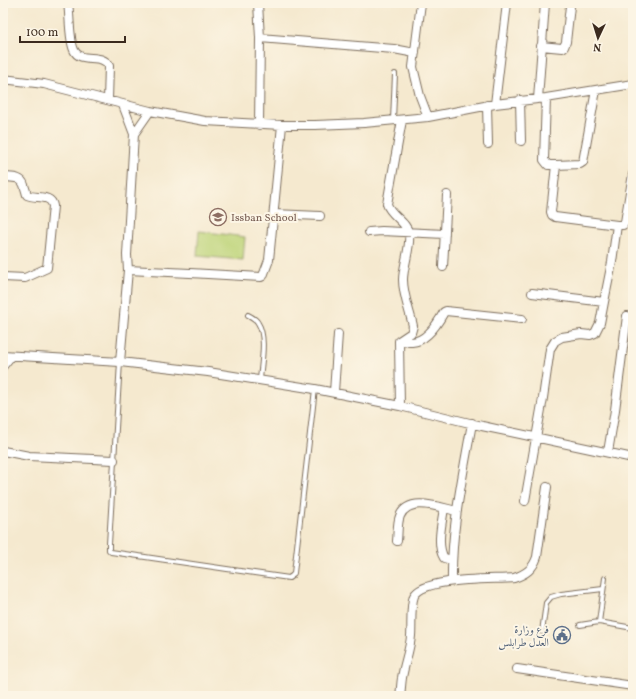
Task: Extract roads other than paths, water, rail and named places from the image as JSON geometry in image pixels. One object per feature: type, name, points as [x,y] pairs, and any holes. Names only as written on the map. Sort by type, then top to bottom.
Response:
[{"type":"street","points":[[68,3],[74,52],[80,56],[103,60],[109,66],[108,100]]},
{"type":"street","points":[[258,3],[260,38],[259,125]]},
{"type":"street","points":[[421,3],[414,67],[420,96],[428,117]]},
{"type":"street","points":[[495,104],[507,3]]},
{"type":"street","points":[[546,3],[541,46],[544,160],[548,165],[580,164],[583,162],[596,90]]},
{"type":"street","points":[[541,46],[564,47],[566,42],[570,6]]},
{"type":"street","points":[[260,38],[394,49],[415,53]]},
{"type":"street","points":[[3,79],[44,84],[123,105],[205,121],[259,125],[315,125],[402,120],[428,117],[487,105],[633,84]]},
{"type":"street","points":[[520,100],[521,141]]},
{"type":"street","points":[[120,362],[128,270],[127,255],[134,134],[123,105]]},
{"type":"street","points":[[487,105],[488,144]]},
{"type":"street","points":[[134,134],[150,111]]},
{"type":"street","points":[[399,341],[411,333],[413,326],[403,281],[409,233],[390,210],[387,204],[402,120]]},
{"type":"street","points":[[128,270],[190,272],[261,277],[265,274],[269,260],[282,125]]},
{"type":"street","points":[[556,165],[551,212],[555,218],[616,225],[629,223],[633,174]]},
{"type":"street","points":[[3,177],[21,180],[28,195],[32,197],[49,199],[53,206],[48,268],[25,278],[3,277]]},
{"type":"street","points":[[443,266],[447,195]]},
{"type":"street","points":[[274,214],[320,216]]},
{"type":"street","points":[[525,501],[552,346],[562,337],[582,334],[590,335],[595,333],[600,323],[612,262],[616,225]]},
{"type":"street","points":[[370,232],[382,231],[445,234]]},
{"type":"street","points":[[532,293],[604,302]]},
{"type":"street","points":[[399,341],[413,342],[419,340],[434,328],[446,311],[522,319]]},
{"type":"street","points":[[608,452],[627,316]]},
{"type":"street","points":[[334,392],[338,334]]},
{"type":"street","points":[[399,341],[400,406]]},
{"type":"street","points":[[3,366],[7,355],[120,362],[208,372],[315,388],[633,458]]},
{"type":"street","points":[[452,581],[452,560],[457,511],[472,423]]},
{"type":"street","points":[[3,451],[29,456],[114,460]]},
{"type":"street","points":[[400,696],[402,678],[411,638],[413,602],[415,596],[426,588],[452,581],[506,579],[522,575],[529,571],[537,557],[546,487]]},
{"type":"street","points":[[397,541],[399,517],[403,510],[411,505],[424,504],[457,511]]},
{"type":"street","points":[[444,508],[440,540],[441,550],[444,558],[452,560]]},
{"type":"street","points":[[517,669],[633,686]]},
{"type":"lane","points":[[392,121],[396,74]]},
{"type":"lane","points":[[248,315],[257,321],[262,330],[263,340],[260,380]]},
{"type":"lane","points":[[120,362],[109,550],[111,552],[289,578],[294,573],[315,388]]},
{"type":"lane","points":[[600,622],[605,578]]},
{"type":"lane","points":[[542,632],[546,603],[551,597],[561,594],[603,589]]},
{"type":"lane","points":[[580,625],[600,622],[633,628]]},
{"type":"place","name":"Issban School","points":[[218,217]]},
{"type":"place","name":"فرع وزارة العدل طرابلس","points":[[562,635]]}]
